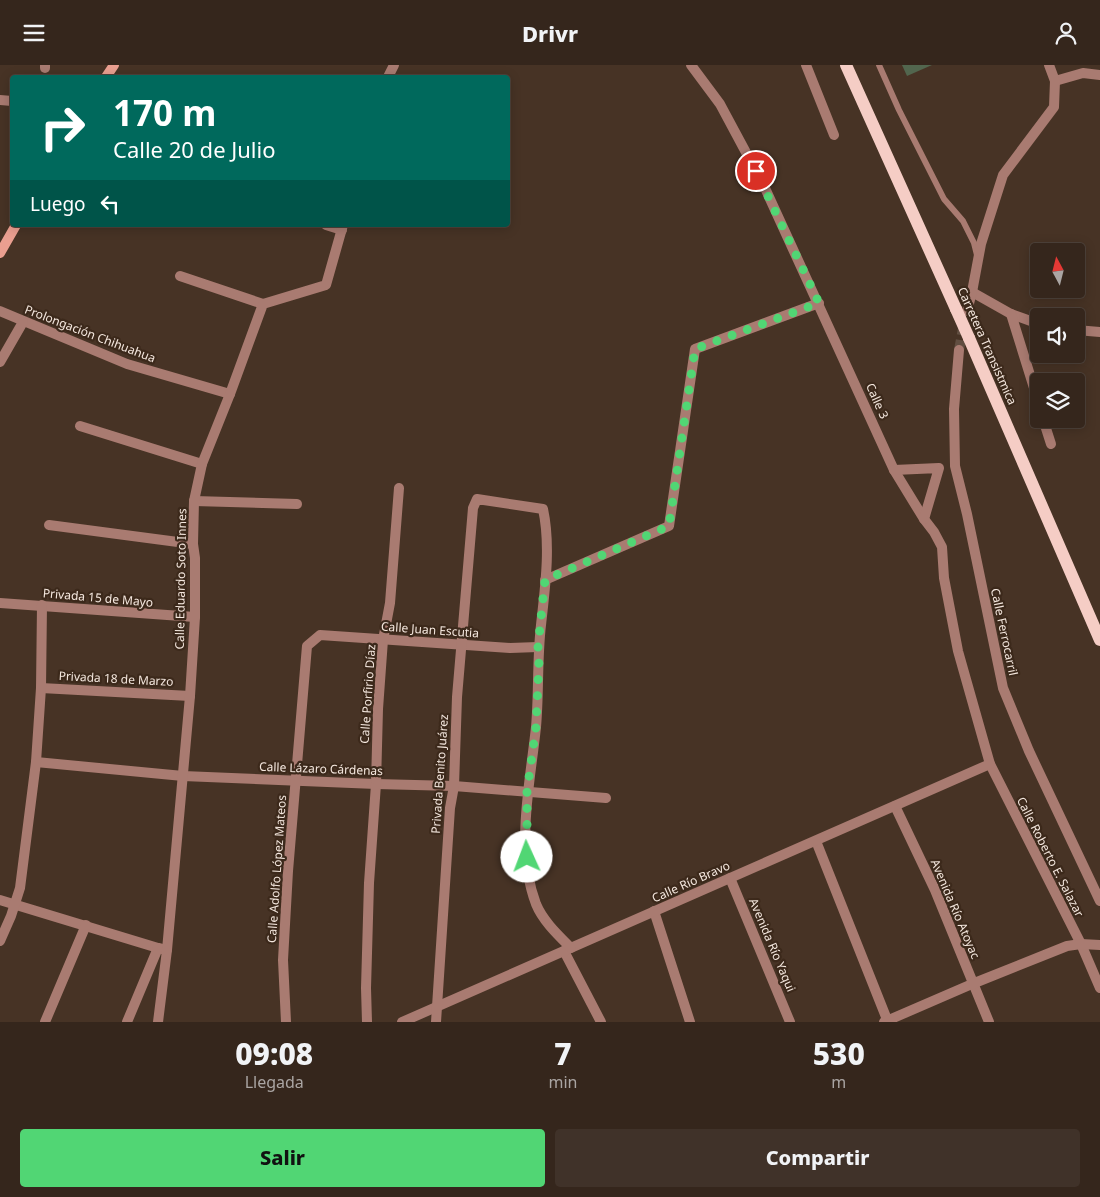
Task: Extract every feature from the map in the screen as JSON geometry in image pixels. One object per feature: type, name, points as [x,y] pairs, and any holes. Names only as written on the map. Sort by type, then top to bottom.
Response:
[{"type":"main road","name":"Carretera Transistmica","points":[[846,65],[961,310],[969,338],[1100,640]]},
{"type":"street","name":"Calle 3","points":[[691,65],[720,104],[765,188],[894,470],[924,519],[934,531],[942,547],[944,578],[958,651],[990,764]]},
{"type":"street","points":[[806,65],[834,135]]},
{"type":"street","points":[[961,310],[972,292],[981,244],[1003,175],[1054,107],[1055,81],[1049,65]]},
{"type":"street","points":[[1055,81],[1083,73],[1100,75]]},
{"type":"street","points":[[0,253],[15,227]]},
{"type":"street","points":[[180,277],[263,304],[326,285],[342,227]]},
{"type":"street","points":[[972,292],[1012,314],[1030,321]]},
{"type":"street","points":[[601,1022],[568,949],[551,928],[537,905],[528,874],[527,792],[536,727],[538,647],[545,580],[669,526],[695,349],[819,303]]},
{"type":"street","name":"Calle Eduardo Soto Innes","points":[[158,1022],[162,949],[183,776],[190,696],[195,617],[194,501],[202,464],[263,304]]},
{"type":"street","name":"Prolongación Chihuahua","points":[[0,311],[127,363],[230,394]]},
{"type":"street","points":[[1012,314],[1030,374]]},
{"type":"street","points":[[0,361],[23,322]]},
{"type":"street","points":[[1085,331],[1100,333]]},
{"type":"street","name":"Calle Ferrocarril","points":[[959,349],[954,409],[955,466],[967,514],[1003,688],[1028,751],[1100,901]]},
{"type":"street","points":[[80,426],[202,464]]},
{"type":"street","points":[[1046,428],[1051,445]]},
{"type":"street","points":[[894,470],[955,466]]},
{"type":"street","points":[[924,519],[939,468]]},
{"type":"street","name":"Calle Porfirio Díaz","points":[[367,1022],[369,883],[376,784],[378,709],[383,639],[390,603],[399,488]]},
{"type":"street","name":"Privada Benito Juárez","points":[[436,1022],[450,808],[454,785],[457,697],[463,644],[473,508],[477,499],[543,509],[546,525],[545,580]]},
{"type":"street","points":[[194,501],[297,504]]},
{"type":"street","points":[[49,525],[193,544]]},
{"type":"street","name":"Privada 15 de Mayo","points":[[0,603],[195,617]]},
{"type":"street","points":[[0,941],[20,888],[36,762],[41,688],[42,605]]},
{"type":"street","name":"Calle Juan Escutia","points":[[320,635],[510,648],[538,647]]},
{"type":"street","name":"Calle Adolfo López Mateos","points":[[286,1022],[283,960],[295,781],[303,710],[307,646],[320,635]]},
{"type":"street","name":"Privada 18 de Marzo","points":[[41,688],[190,696]]},
{"type":"street","name":"Calle Lázaro Cárdenas","points":[[36,762],[183,776],[376,784],[454,785],[606,798]]},
{"type":"street","name":"Calle Río Bravo","points":[[402,1022],[990,764]]},
{"type":"street","name":"Calle Roberto E. Salazar","points":[[990,764],[1081,944],[1100,988]]},
{"type":"street","name":"Avenida Río Atoyac","points":[[895,806],[934,889],[989,1022]]},
{"type":"street","points":[[816,841],[887,1022],[972,984],[1067,946],[1081,944],[1100,945]]},
{"type":"street","name":"Avenida Río Yaqui","points":[[730,878],[790,1022]]},
{"type":"street","points":[[0,900],[162,949],[127,1022]]},
{"type":"street","points":[[654,911],[690,1022]]},
{"type":"street","points":[[45,1022],[86,925]]},
{"type":"lane","points":[[879,65],[899,110],[944,199],[963,221],[978,259]]},
{"type":"green space","points":[[902,65],[932,65],[907,76]]},
{"type":"tunnel","points":[[959,350],[964,323]]},
{"type":"route","points":[[527,857],[527,792],[536,727],[538,647],[545,580],[669,526],[695,349],[819,303],[756,171]]}]
